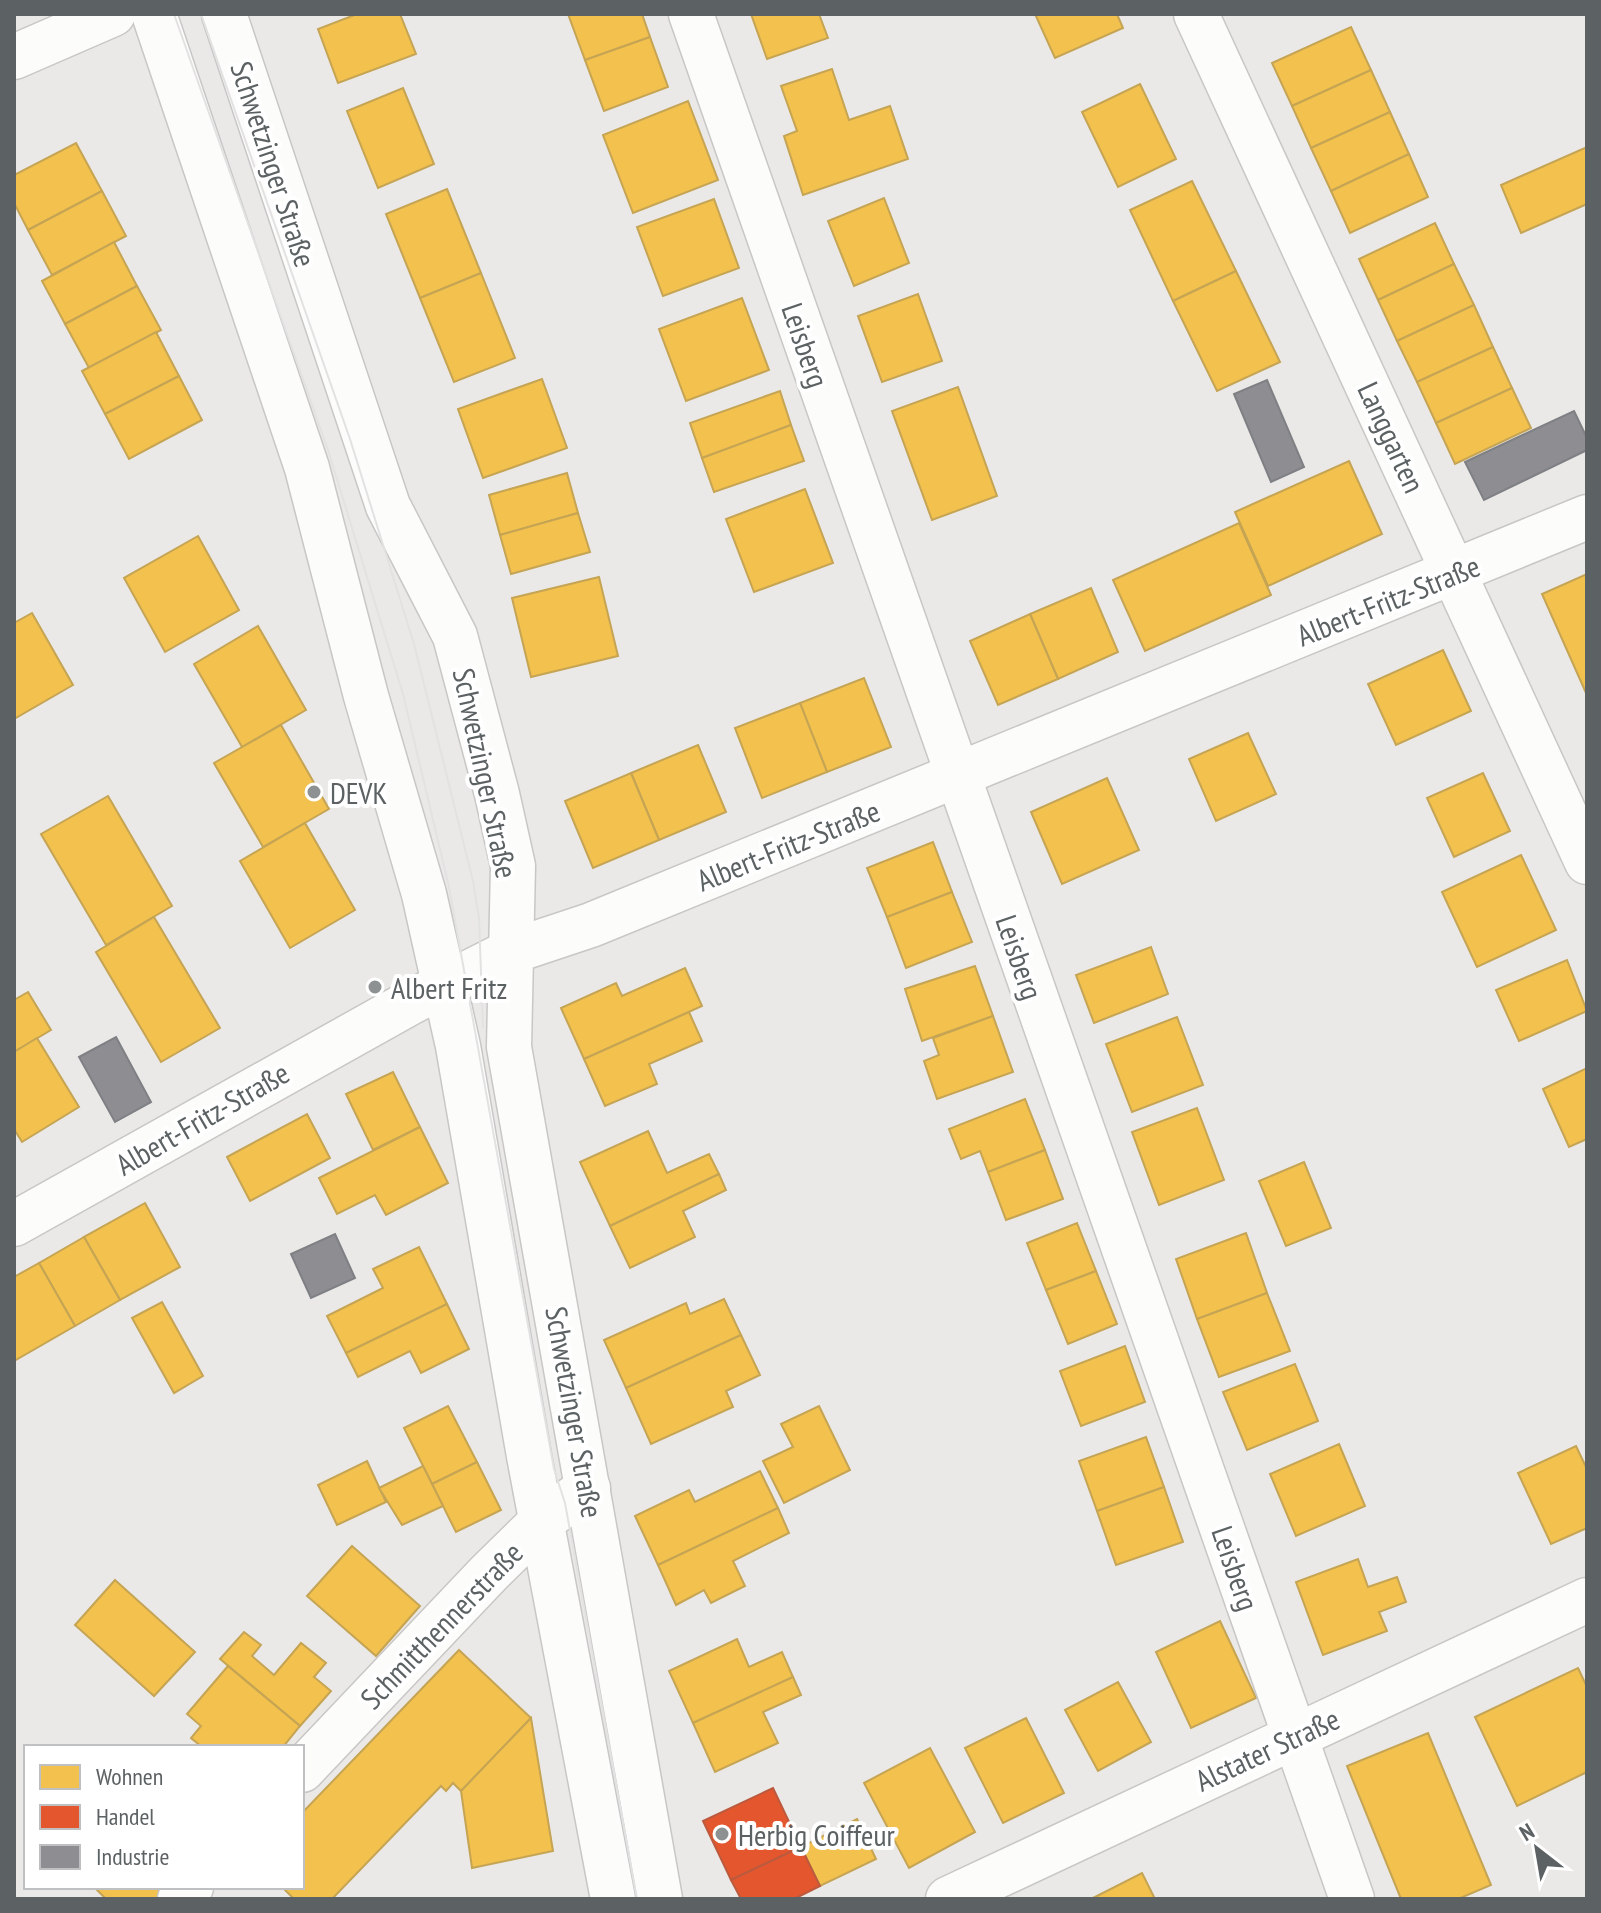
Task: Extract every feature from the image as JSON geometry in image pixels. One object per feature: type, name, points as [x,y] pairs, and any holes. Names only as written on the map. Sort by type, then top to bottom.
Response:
[{"type":"street","points":[[14,57],[113,14]]},
{"type":"street","name":"Schwetzinger Straße","points":[[154,14],[307,468],[366,696],[424,894],[442,987],[458,1046],[613,1899]]},
{"type":"street","name":"Schwetzinger Straße","points":[[224,14],[388,506],[455,636],[513,866],[509,1047],[660,1899]]},
{"type":"street","name":"Leisberg","points":[[691,14],[1352,1899]]},
{"type":"street","name":"Langgarten","points":[[1196,14],[1587,862]]},
{"type":"street","name":"Albert-Fritz-Straße","points":[[14,1224],[372,1022],[510,952],[591,925],[1587,517]]},
{"type":"street","name":"Schmitthennerstraße","points":[[304,1768],[543,1520],[588,1488]]},
{"type":"street","name":"Alstater Straße","points":[[948,1899],[1587,1600]]},
{"type":"building: Wohnen","points":[[357,14],[400,14],[416,54],[338,83],[318,29]]},
{"type":"building: Wohnen","points":[[568,14],[642,14],[650,37],[585,60]]},
{"type":"building: Wohnen","points":[[751,14],[819,14],[828,38],[767,59]]},
{"type":"building: Wohnen","points":[[1035,14],[1117,14],[1123,28],[1055,58]]},
{"type":"building: Wohnen","points":[[1351,27],[1371,70],[1292,106],[1272,63]]},
{"type":"building: Wohnen","points":[[650,37],[668,87],[604,111],[585,60]]},
{"type":"building: Wohnen","points":[[832,69],[849,120],[890,106],[908,159],[803,195],[784,136],[797,131],[781,86]]},
{"type":"building: Wohnen","points":[[1371,70],[1390,112],[1311,148],[1292,106]]},
{"type":"building: Wohnen","points":[[1140,84],[1176,159],[1118,187],[1082,112]]},
{"type":"building: Wohnen","points":[[403,88],[434,164],[378,188],[347,111]]},
{"type":"building: Wohnen","points":[[688,101],[718,180],[633,213],[603,135]]},
{"type":"building: Wohnen","points":[[1390,112],[1409,154],[1331,191],[1311,148]]},
{"type":"building: Wohnen","points":[[76,143],[102,191],[28,230],[14,203],[14,175]]},
{"type":"building: Wohnen","points":[[1587,147],[1587,204],[1521,233],[1501,185]]},
{"type":"building: Wohnen","points":[[1409,154],[1428,197],[1350,233],[1331,191]]},
{"type":"building: Wohnen","points":[[1192,181],[1236,271],[1173,301],[1130,210]]},
{"type":"building: Wohnen","points":[[447,189],[481,273],[420,298],[386,214]]},
{"type":"building: Wohnen","points":[[102,191],[126,236],[52,275],[28,230]]},
{"type":"building: Wohnen","points":[[884,198],[909,263],[854,286],[828,221]]},
{"type":"building: Wohnen","points":[[714,199],[739,268],[663,296],[637,227]]},
{"type":"building: Wohnen","points":[[1435,223],[1454,264],[1378,300],[1359,259]]},
{"type":"building: Wohnen","points":[[114,242],[137,286],[65,324],[42,281]]},
{"type":"building: Wohnen","points":[[1454,264],[1474,305],[1397,341],[1378,300]]},
{"type":"building: Wohnen","points":[[1236,271],[1280,362],[1217,391],[1173,301]]},
{"type":"building: Wohnen","points":[[481,273],[515,358],[454,382],[420,298]]},
{"type":"building: Wohnen","points":[[137,286],[161,330],[89,368],[65,324]]},
{"type":"building: Wohnen","points":[[918,294],[942,361],[882,382],[858,316]]},
{"type":"building: Wohnen","points":[[742,298],[769,370],[686,401],[659,329]]},
{"type":"building: Wohnen","points":[[1474,305],[1493,347],[1417,382],[1397,341]]},
{"type":"building: Wohnen","points":[[156,332],[179,376],[105,414],[82,371]]},
{"type":"building: Wohnen","points":[[1493,347],[1512,388],[1436,423],[1417,382]]},
{"type":"building: Wohnen","points":[[179,376],[202,420],[129,459],[105,414]]},
{"type":"building: Wohnen","points":[[542,379],[567,448],[483,478],[458,409]]},
{"type":"building: Wohnen","points":[[958,387],[997,496],[932,520],[892,411]]},
{"type":"building: Wohnen","points":[[1512,388],[1531,428],[1455,464],[1436,423]]},
{"type":"building: Wohnen","points":[[780,391],[791,425],[702,458],[690,423]]},
{"type":"building: Wohnen","points":[[791,425],[804,461],[714,492],[702,458]]},
{"type":"building: Wohnen","points":[[1349,461],[1382,534],[1268,586],[1235,512]]},
{"type":"building: Wohnen","points":[[567,473],[578,513],[500,535],[489,495]]},
{"type":"building: Wohnen","points":[[805,489],[833,563],[754,592],[726,519]]},
{"type":"building: Wohnen","points":[[578,513],[590,552],[511,574],[500,535]]},
{"type":"building: Wohnen","points":[[1239,523],[1271,595],[1145,651],[1113,580]]},
{"type":"building: Wohnen","points":[[198,536],[239,610],[165,652],[124,578]]},
{"type":"building: Wohnen","points":[[1587,574],[1587,692],[1586,693],[1542,594]]},
{"type":"building: Wohnen","points":[[599,577],[618,656],[531,677],[512,598]]},
{"type":"building: Wohnen","points":[[1091,588],[1118,652],[1058,679],[1030,614]]},
{"type":"building: Wohnen","points":[[32,613],[73,685],[14,719],[14,623]]},
{"type":"building: Wohnen","points":[[1030,614],[1058,679],[998,705],[970,641]]},
{"type":"building: Wohnen","points":[[258,626],[306,710],[242,747],[194,664]]},
{"type":"building: Wohnen","points":[[1443,650],[1471,711],[1396,745],[1368,684]]},
{"type":"building: Wohnen","points":[[864,678],[891,747],[827,772],[800,703]]},
{"type":"building: Wohnen","points":[[800,703],[827,772],[762,798],[735,728]]},
{"type":"building: Wohnen","points":[[281,725],[329,809],[263,847],[214,763]]},
{"type":"building: Wohnen","points":[[1248,733],[1276,794],[1216,821],[1189,759]]},
{"type":"building: Wohnen","points":[[698,745],[726,812],[659,840],[631,773]]},
{"type":"building: Wohnen","points":[[631,773],[659,840],[593,868],[565,801]]},
{"type":"building: Wohnen","points":[[1483,773],[1510,831],[1454,857],[1427,798]]},
{"type":"building: Wohnen","points":[[1107,778],[1139,850],[1062,884],[1031,812]]},
{"type":"building: Wohnen","points":[[108,796],[172,906],[106,945],[41,834]]},
{"type":"building: Wohnen","points":[[305,823],[355,910],[290,948],[240,861]]},
{"type":"building: Wohnen","points":[[933,842],[952,892],[887,917],[867,868]]},
{"type":"building: Wohnen","points":[[1521,855],[1556,930],[1477,967],[1442,892]]},
{"type":"building: Wohnen","points":[[952,892],[972,942],[906,968],[887,917]]},
{"type":"building: Wohnen","points":[[154,917],[220,1028],[161,1062],[96,952]]},
{"type":"building: Wohnen","points":[[1151,947],[1168,994],[1094,1023],[1076,975]]},
{"type":"building: Wohnen","points":[[1567,960],[1587,1011],[1519,1041],[1496,990]]},
{"type":"building: Wohnen","points":[[975,966],[993,1016],[922,1041],[905,989]]},
{"type":"building: Wohnen","points":[[685,968],[702,1006],[584,1059],[561,1008],[616,983],[622,996]]},
{"type":"building: Wohnen","points":[[28,992],[51,1030],[14,1052],[14,1000]]},
{"type":"building: Wohnen","points":[[689,1012],[702,1041],[649,1064],[657,1084],[605,1106],[584,1059]]},
{"type":"building: Wohnen","points":[[993,1016],[1013,1072],[937,1099],[924,1061],[939,1055],[933,1038]]},
{"type":"building: Wohnen","points":[[1177,1017],[1203,1085],[1132,1112],[1106,1044]]},
{"type":"building: Wohnen","points":[[37,1038],[79,1107],[22,1142],[14,1129],[14,1052]]},
{"type":"building: Wohnen","points":[[1587,1068],[1587,1139],[1569,1147],[1543,1089]]},
{"type":"building: Wohnen","points":[[393,1072],[420,1127],[373,1150],[346,1094]]},
{"type":"building: Wohnen","points":[[1025,1099],[1045,1150],[988,1172],[980,1151],[961,1159],[949,1129]]},
{"type":"building: Wohnen","points":[[1197,1108],[1224,1180],[1159,1205],[1132,1132]]},
{"type":"building: Wohnen","points":[[307,1114],[330,1158],[250,1201],[227,1157]]},
{"type":"building: Wohnen","points":[[420,1127],[448,1183],[386,1215],[375,1195],[337,1214],[319,1178]]},
{"type":"building: Wohnen","points":[[648,1131],[667,1173],[709,1154],[719,1174],[610,1226],[580,1162]]},
{"type":"building: Wohnen","points":[[1045,1150],[1063,1199],[1006,1220],[988,1172]]},
{"type":"building: Wohnen","points":[[1304,1162],[1331,1228],[1286,1246],[1259,1181]]},
{"type":"building: Wohnen","points":[[719,1174],[726,1190],[683,1211],[695,1237],[630,1268],[610,1226]]},
{"type":"building: Wohnen","points":[[145,1203],[180,1267],[120,1300],[84,1237]]},
{"type":"building: Wohnen","points":[[1077,1223],[1096,1271],[1046,1290],[1027,1243]]},
{"type":"building: Wohnen","points":[[1246,1233],[1267,1293],[1197,1319],[1176,1259]]},
{"type":"building: Wohnen","points":[[84,1237],[120,1300],[75,1326],[39,1263]]},
{"type":"building: Wohnen","points":[[419,1247],[447,1304],[346,1353],[327,1316],[383,1288],[373,1269]]},
{"type":"building: Wohnen","points":[[39,1263],[75,1326],[14,1361],[14,1277]]},
{"type":"building: Wohnen","points":[[1096,1271],[1117,1324],[1068,1344],[1046,1290]]},
{"type":"building: Wohnen","points":[[1267,1293],[1290,1351],[1219,1377],[1197,1319]]},
{"type":"building: Wohnen","points":[[724,1299],[741,1335],[626,1388],[604,1340],[686,1303],[690,1314]]},
{"type":"building: Wohnen","points":[[162,1302],[203,1376],[174,1393],[132,1318]]},
{"type":"building: Wohnen","points":[[447,1304],[469,1349],[421,1373],[410,1351],[358,1377],[346,1353]]},
{"type":"building: Wohnen","points":[[741,1335],[760,1375],[726,1391],[733,1407],[651,1444],[626,1388]]},
{"type":"building: Wohnen","points":[[1125,1346],[1145,1402],[1081,1426],[1060,1371]]},
{"type":"building: Wohnen","points":[[1295,1364],[1318,1421],[1247,1450],[1223,1392]]},
{"type":"building: Wohnen","points":[[448,1406],[477,1462],[432,1484],[404,1428]]},
{"type":"building: Wohnen","points":[[819,1406],[850,1470],[784,1503],[763,1461],[793,1447],[781,1424]]},
{"type":"building: Wohnen","points":[[1146,1437],[1164,1487],[1097,1511],[1079,1461]]},
{"type":"building: Wohnen","points":[[1339,1444],[1365,1506],[1296,1536],[1270,1474]]},
{"type":"building: Wohnen","points":[[1576,1446],[1587,1469],[1587,1528],[1551,1544],[1518,1473]]},
{"type":"building: Wohnen","points":[[367,1461],[386,1502],[337,1525],[318,1485]]},
{"type":"building: Wohnen","points":[[477,1462],[501,1510],[456,1532],[432,1484]]},
{"type":"building: Wohnen","points":[[423,1466],[443,1506],[402,1525],[379,1488]]},
{"type":"building: Wohnen","points":[[760,1471],[778,1508],[658,1565],[635,1516],[689,1490],[695,1502]]},
{"type":"building: Wohnen","points":[[1164,1487],[1183,1542],[1116,1565],[1097,1511]]},
{"type":"building: Wohnen","points":[[778,1508],[789,1533],[733,1561],[745,1586],[711,1603],[704,1590],[676,1605],[658,1565]]},
{"type":"building: Wohnen","points":[[352,1546],[420,1606],[376,1656],[307,1596]]},
{"type":"building: Wohnen","points":[[1358,1559],[1368,1587],[1397,1577],[1406,1602],[1379,1612],[1387,1631],[1323,1655],[1296,1582]]},
{"type":"building: Wohnen","points":[[115,1580],[195,1652],[154,1696],[75,1625]]},
{"type":"building: Wohnen","points":[[1220,1621],[1256,1698],[1191,1728],[1156,1652]]},
{"type":"building: Wohnen","points":[[244,1632],[261,1645],[252,1656],[274,1675],[301,1643],[326,1663],[314,1677],[331,1691],[300,1726],[220,1659]]},
{"type":"building: Wohnen","points":[[737,1639],[749,1667],[782,1652],[793,1677],[693,1723],[669,1671]]},
{"type":"building: Wohnen","points":[[459,1650],[531,1718],[461,1791],[453,1783],[446,1791],[441,1786],[332,1899],[294,1899],[284,1889],[304,1889],[304,1811]]},
{"type":"building: Wohnen","points":[[228,1666],[300,1726],[285,1745],[200,1745],[191,1738],[201,1726],[187,1714]]},
{"type":"building: Wohnen","points":[[1578,1668],[1587,1687],[1587,1772],[1517,1806],[1475,1717]]},
{"type":"building: Wohnen","points":[[793,1677],[801,1695],[763,1712],[778,1743],[715,1772],[693,1723]]},
{"type":"building: Wohnen","points":[[1118,1682],[1151,1742],[1098,1771],[1065,1710]]},
{"type":"building: Wohnen","points":[[531,1718],[553,1851],[472,1868],[461,1791]]},
{"type":"building: Wohnen","points":[[1026,1718],[1064,1793],[1003,1823],[965,1748]]},
{"type":"building: Wohnen","points":[[1428,1733],[1491,1885],[1458,1899],[1401,1899],[1347,1766]]},
{"type":"building: Wohnen","points":[[930,1748],[975,1832],[909,1868],[864,1783]]},
{"type":"building: Wohnen","points":[[857,1819],[876,1859],[820,1886],[801,1847]]},
{"type":"building: Wohnen","points":[[1142,1873],[1155,1899],[1091,1899]]},
{"type":"building: Wohnen","points":[[96,1889],[168,1889],[157,1899],[106,1899]]},
{"type":"building: Handel","points":[[773,1788],[801,1847],[731,1880],[703,1821]]},
{"type":"building: Handel","points":[[801,1847],[820,1886],[794,1899],[737,1899],[740,1897],[731,1880]]},
{"type":"building: Industrie","points":[[1267,380],[1304,467],[1271,482],[1234,394]]},
{"type":"building: Industrie","points":[[1574,411],[1587,438],[1587,450],[1484,500],[1465,462]]},
{"type":"building: Industrie","points":[[116,1037],[151,1102],[115,1122],[79,1057]]},
{"type":"building: Industrie","points":[[335,1234],[355,1278],[311,1298],[291,1254]]},
{"type":"tram line","points":[[174,14],[328,450],[403,694],[449,887],[554,1469],[565,1503],[637,1899]]},
{"type":"tram line","points":[[201,14],[350,439],[414,644],[473,881],[479,918],[483,1027]]},
{"type":"place","name":"DEVK","points":[[314,792]]},
{"type":"place","name":"Albert Fritz","points":[[375,987]]},
{"type":"place","name":"Herbig Coiffeur","points":[[722,1834]]}]
